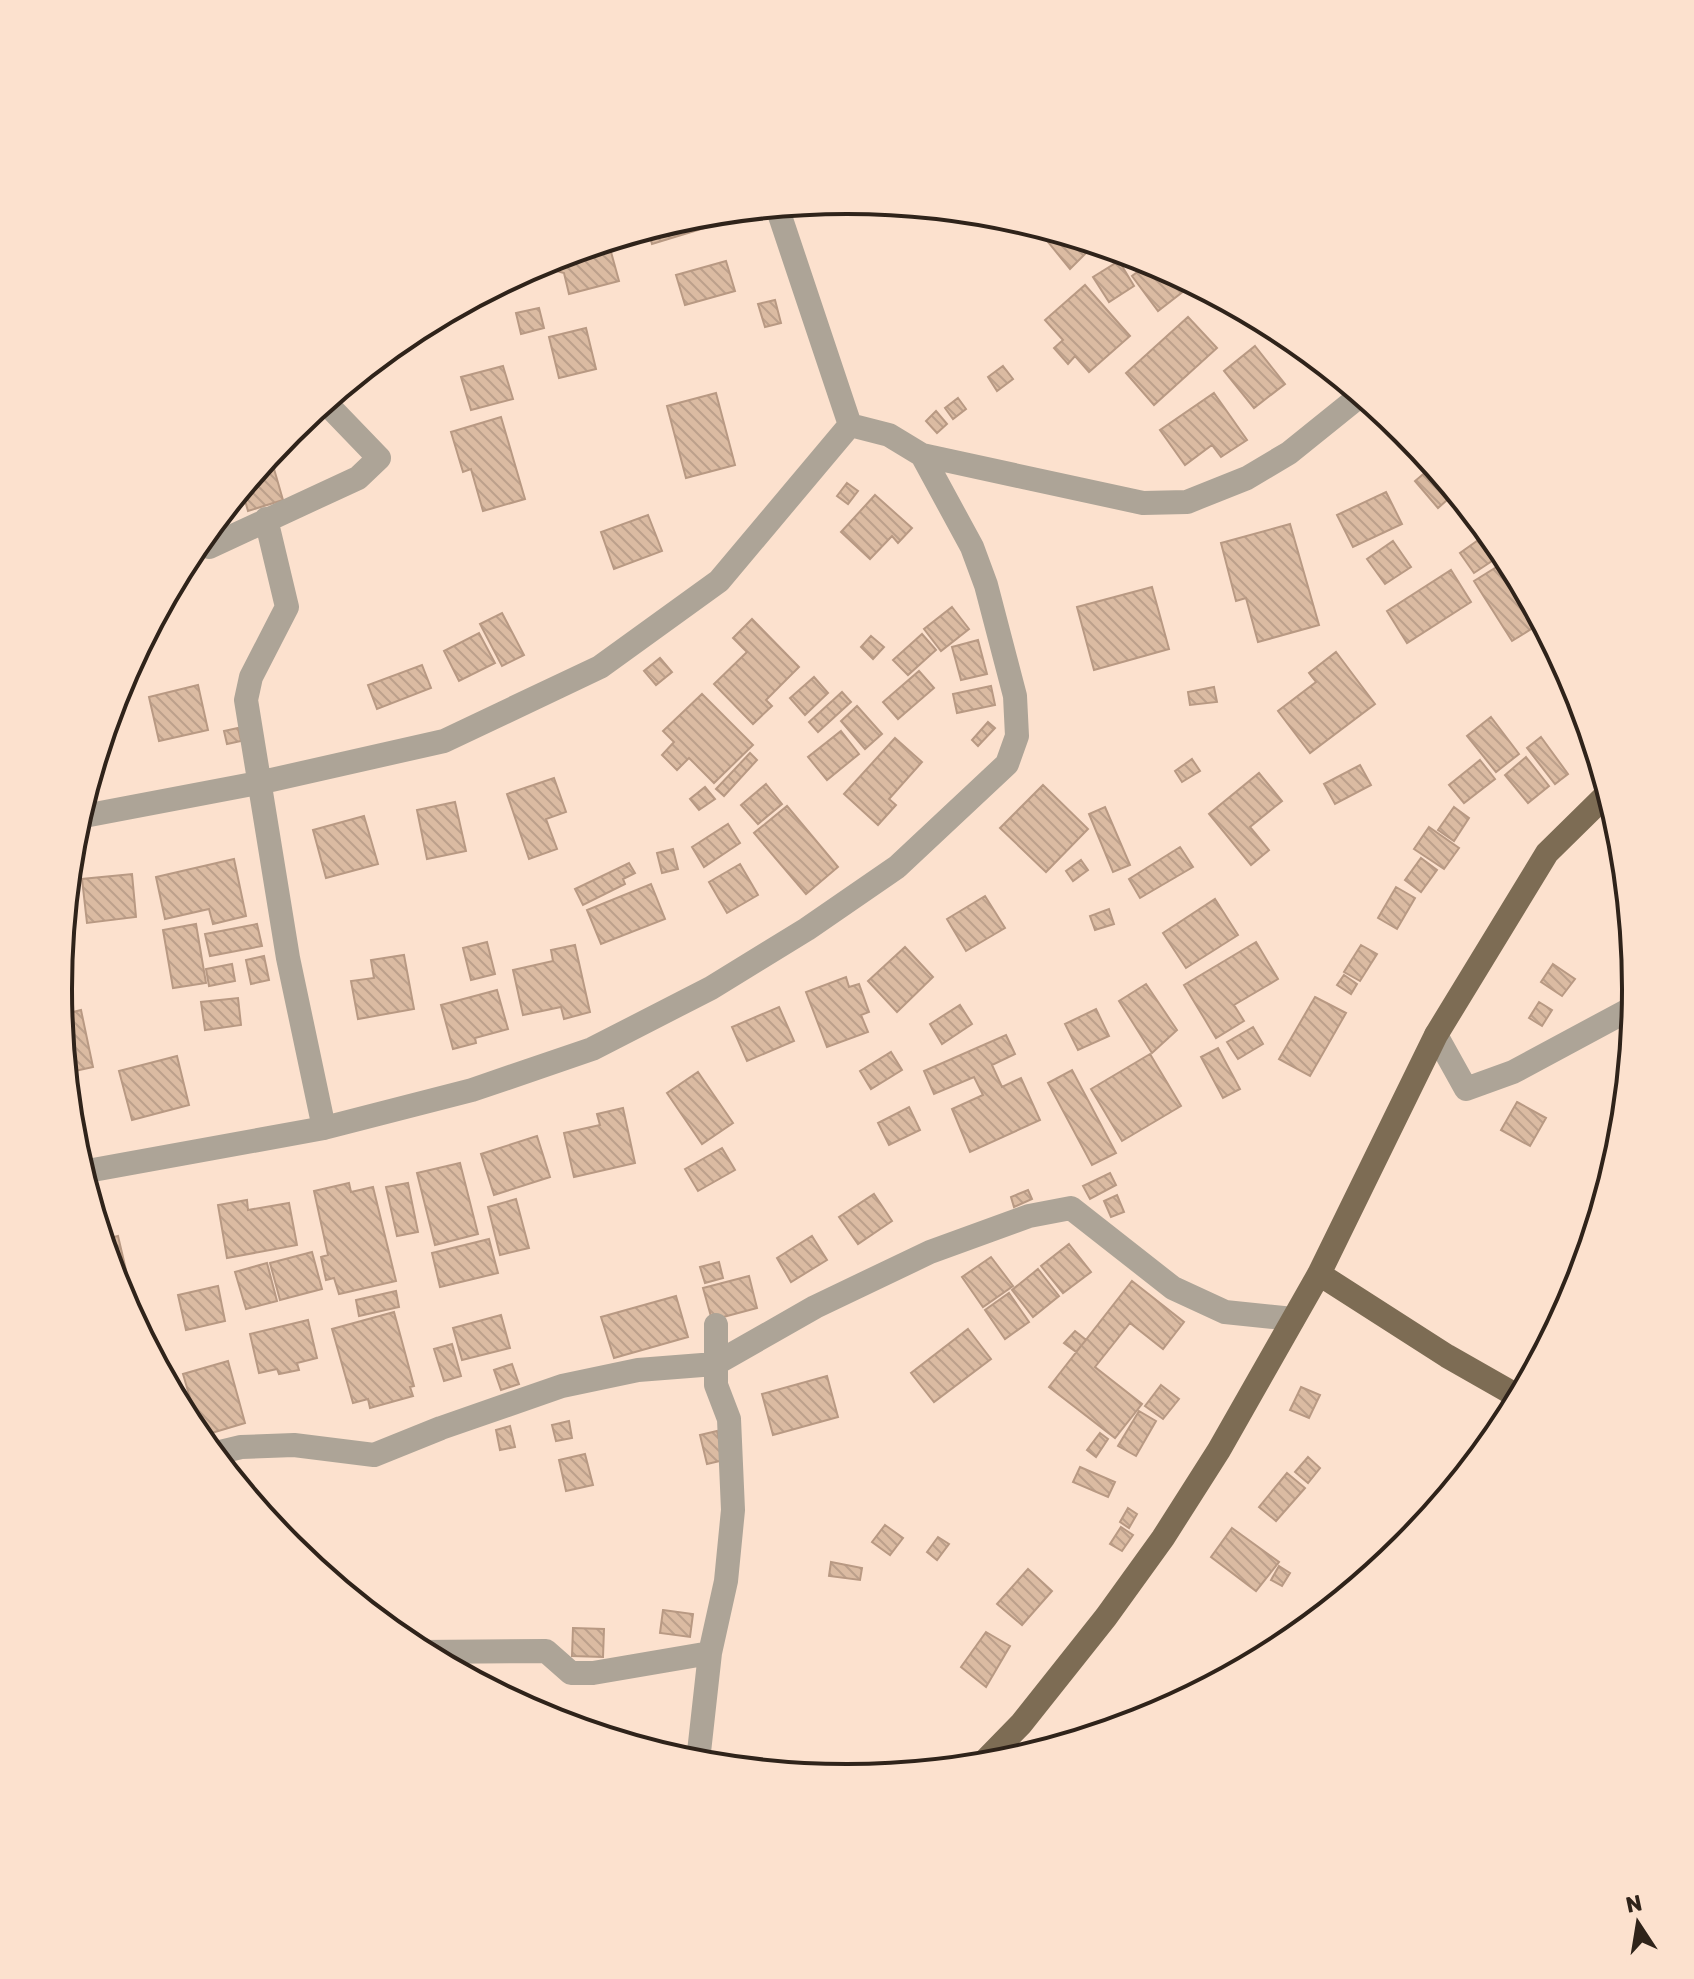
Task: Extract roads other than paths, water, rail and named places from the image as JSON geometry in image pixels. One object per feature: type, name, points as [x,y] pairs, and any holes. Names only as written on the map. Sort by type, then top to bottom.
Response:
[{"type":"main road","points":[[995,1750],[1021,1724],[1106,1617],[1163,1538],[1219,1450],[1319,1274],[1436,1035],[1547,853],[1599,802]]},
{"type":"main road","points":[[1319,1274],[1447,1356],[1509,1391]]},
{"type":"street","points":[[781,218],[850,425]]},
{"type":"street","points":[[850,425],[889,435],[922,455],[1143,503],[1187,502],[1247,478],[1289,453],[1352,402]]},
{"type":"street","points":[[213,545],[358,478],[379,458],[333,410]]},
{"type":"street","points":[[92,814],[258,783],[444,741],[600,667],[719,581],[850,425]]},
{"type":"street","points":[[93,1170],[324,1128],[472,1090],[592,1049],[711,988],[807,929],[897,867],[1007,764],[1017,736],[1015,696],[986,585],[972,547],[922,455]]},
{"type":"street","points":[[266,519],[287,607],[251,677],[246,700],[288,958],[324,1128]]},
{"type":"street","points":[[1436,1035],[1466,1089],[1513,1072],[1621,1014]]},
{"type":"street","points":[[225,1451],[241,1447],[294,1445],[374,1455],[562,1386],[638,1370],[715,1364],[815,1307],[930,1252],[1029,1216],[1071,1208],[1173,1288],[1225,1312],[1293,1319]]},
{"type":"street","points":[[699,1751],[710,1653],[726,1581],[733,1510],[729,1419],[716,1385],[716,1325]]},
{"type":"street","points":[[444,1652],[546,1651],[571,1673],[593,1673],[710,1653]]}]
